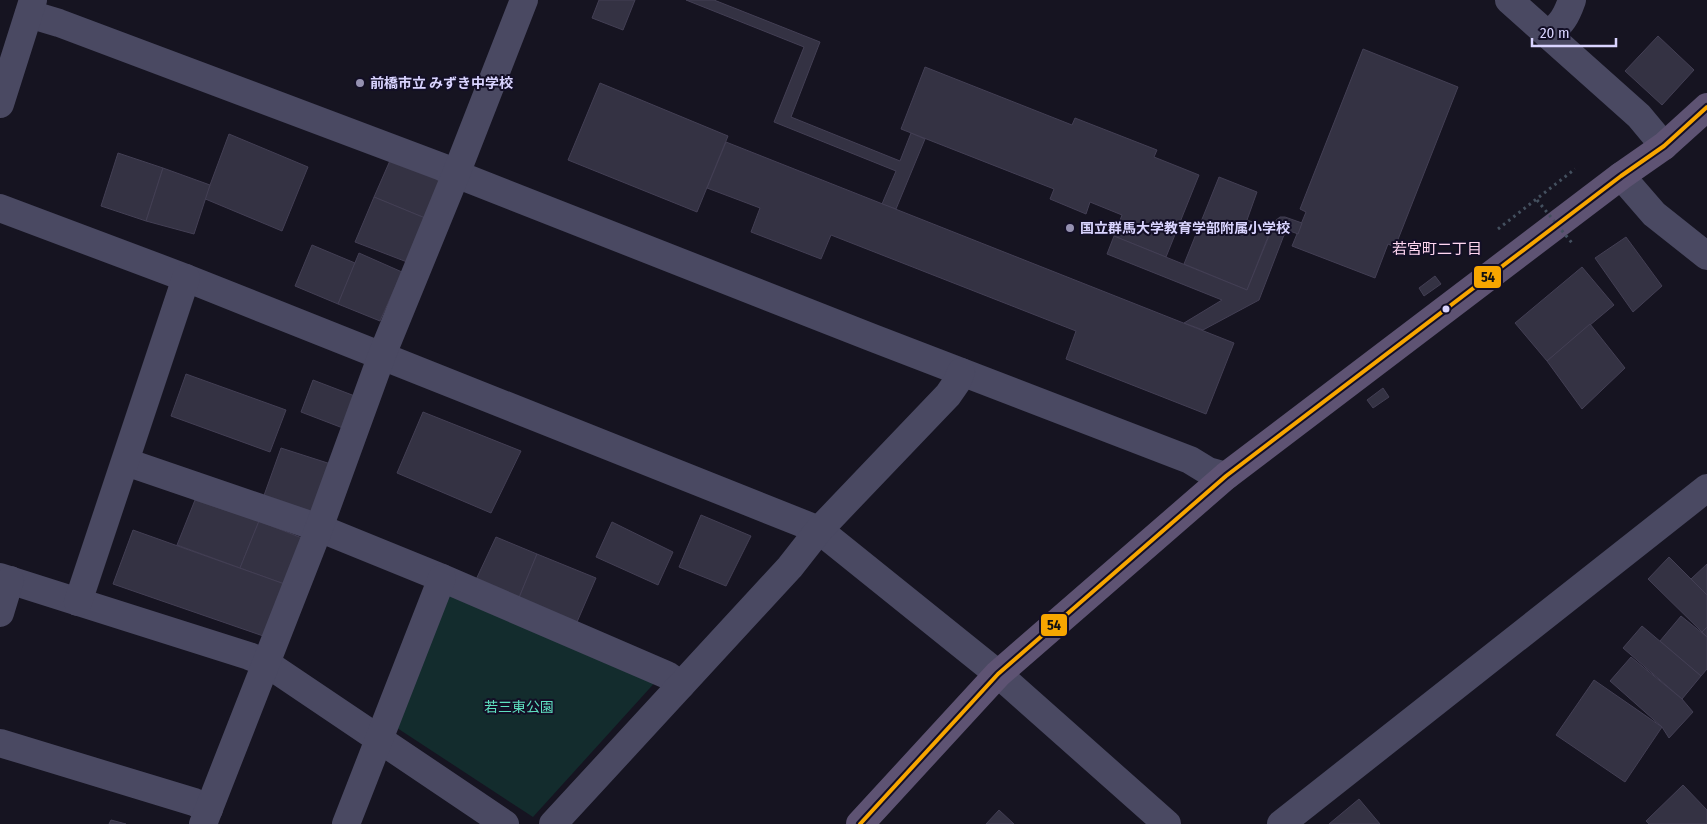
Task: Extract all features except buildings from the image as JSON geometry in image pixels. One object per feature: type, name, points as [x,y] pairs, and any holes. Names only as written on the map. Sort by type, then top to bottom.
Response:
[{"type":"main road","points":[[860,824],[998,674],[1226,476],[1621,176],[1664,146],[1707,107]]},
{"type":"street","points":[[0,743],[194,802],[206,816],[319,528],[382,355],[524,0]]},
{"type":"street","points":[[1509,0],[1639,116],[1664,146]]},
{"type":"street","points":[[1548,35],[1566,17],[1572,0]]},
{"type":"street","points":[[0,104],[31,7],[78,30],[442,167],[961,372],[1190,460],[1208,471],[1226,476]]},
{"type":"street","points":[[1621,176],[1654,214],[1707,256]]},
{"type":"street","points":[[0,208],[382,355],[818,530],[998,674],[1167,824]]},
{"type":"street","points":[[78,602],[186,278]]},
{"type":"street","points":[[553,824],[790,567],[818,530],[948,395],[961,372]]},
{"type":"street","points":[[126,462],[319,528],[442,578],[667,675],[681,686]]},
{"type":"street","points":[[1281,824],[1707,488]]},
{"type":"street","points":[[346,824],[442,578]]},
{"type":"street","points":[[0,613],[5,579],[250,656],[266,663],[505,824]]},
{"type":"path","points":[[1498,229],[1575,169]]},
{"type":"path","points":[[1537,200],[1572,243]]},
{"type":"green space","name":"若三東公園","points":[[448,585],[659,678],[533,817],[391,724]]},
{"type":"transit line","name":"54","points":[[860,824],[998,674],[1226,476],[1621,176],[1664,146],[1707,107]]},
{"type":"place","name":"前橋市立 みずき中学校","points":[[360,83]]},
{"type":"place","name":"国立群馬大学教育学部附属小学校","points":[[1070,228]]},
{"type":"district","name":"若宮町二丁目","points":[[1437,249]]}]
